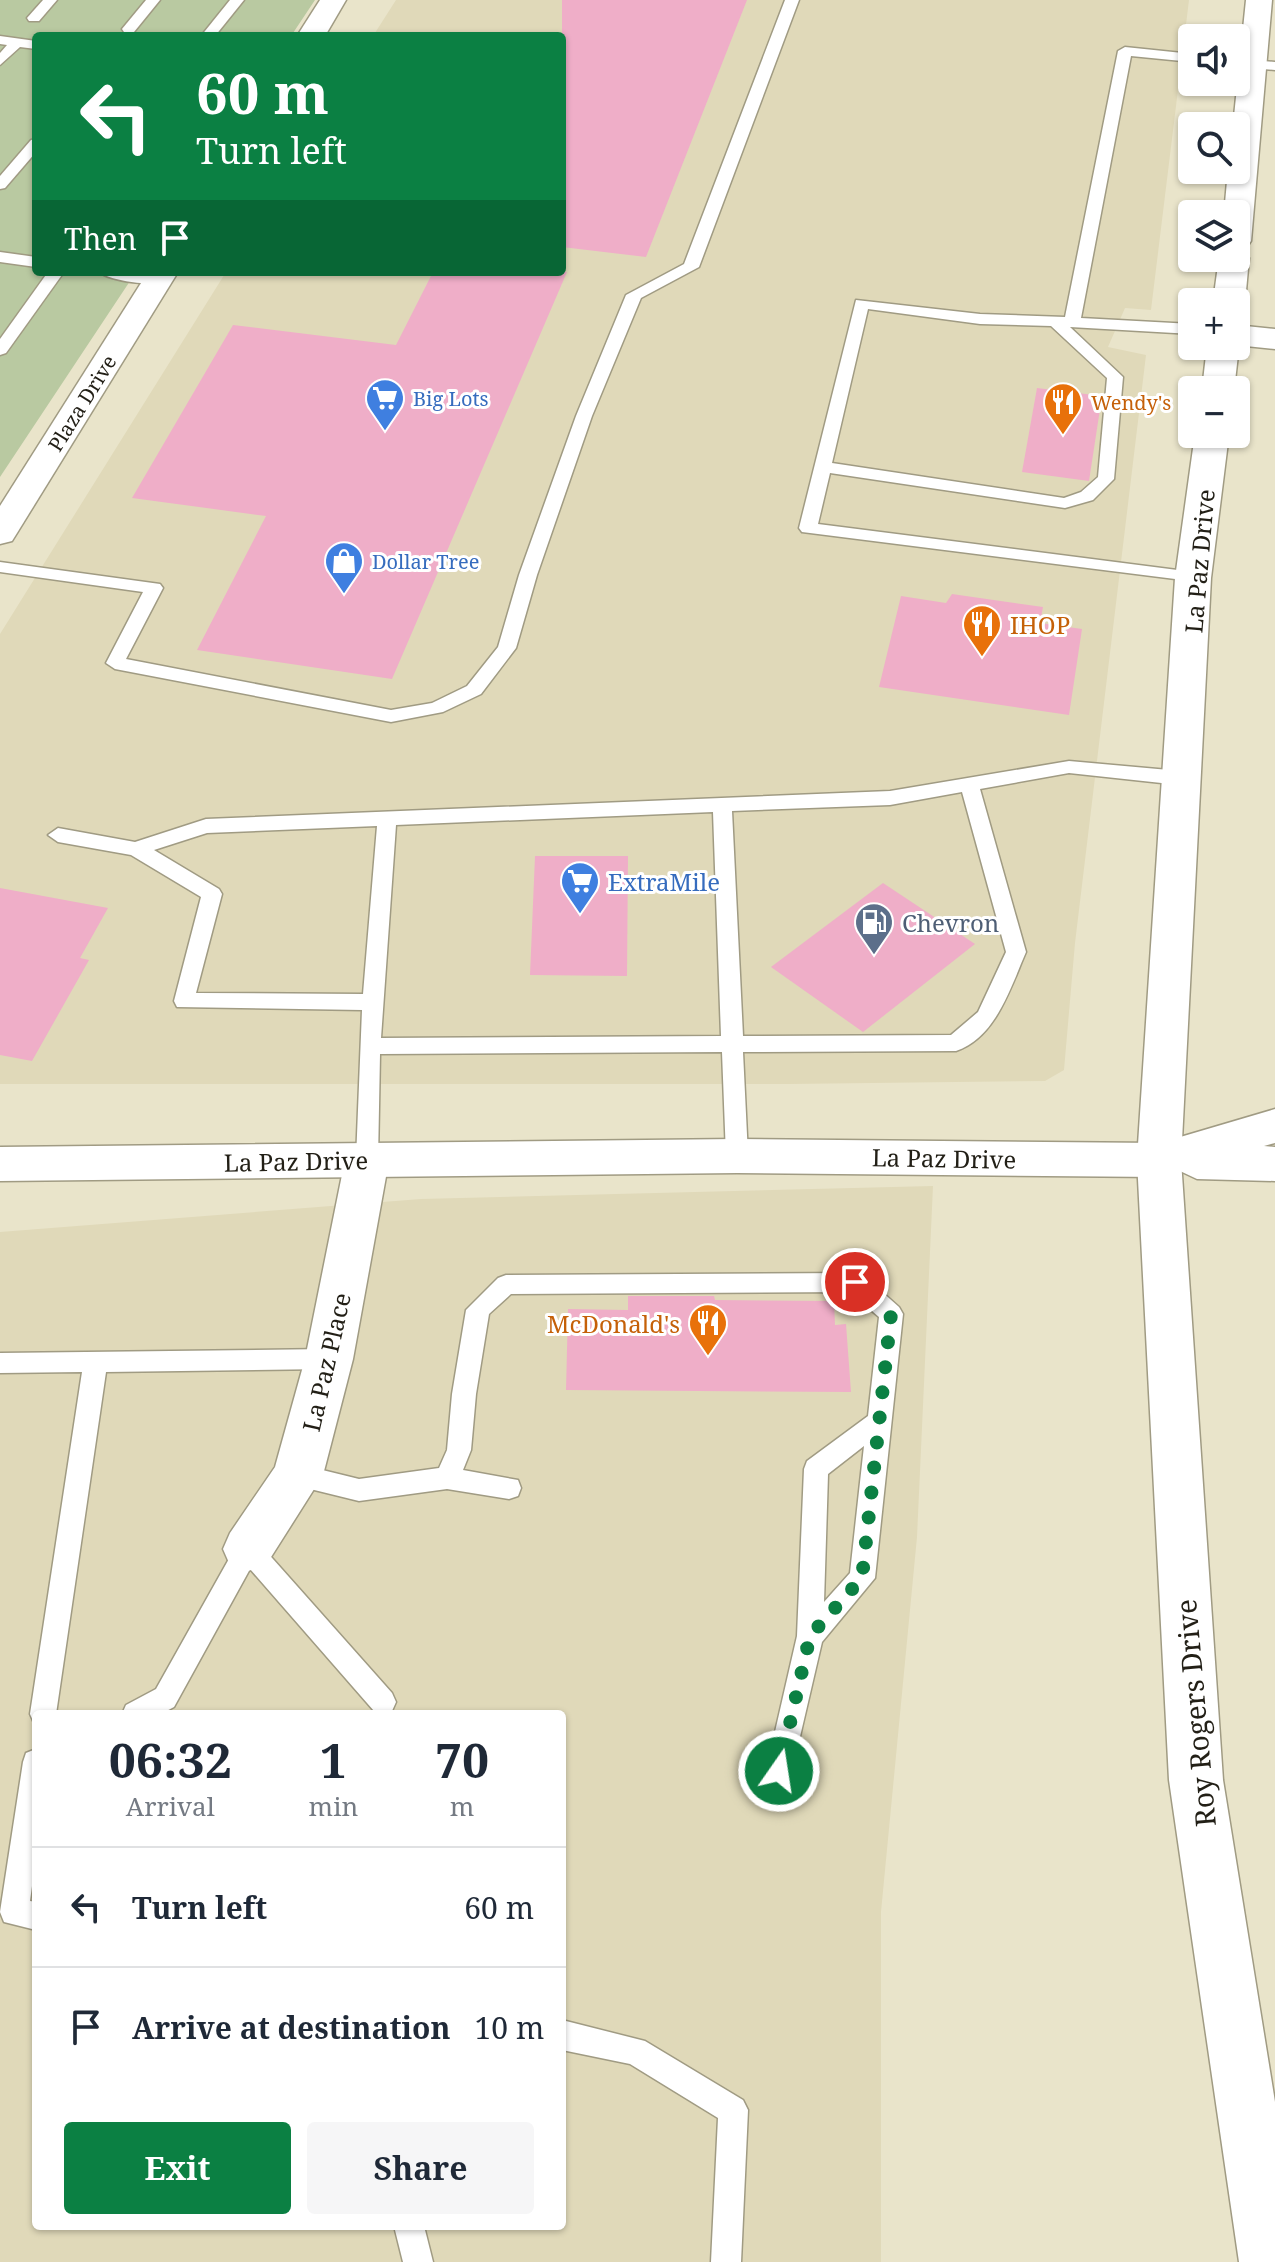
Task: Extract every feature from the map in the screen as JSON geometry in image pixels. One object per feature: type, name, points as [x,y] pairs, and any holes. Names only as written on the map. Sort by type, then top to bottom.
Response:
[{"type":"main road","points":[[313,32],[333,0]]},
{"type":"main road","points":[[1240,200],[1259,0]]},
{"type":"main road","name":"Plaza Drive","points":[[0,533],[160,276]]},
{"type":"main road","points":[[1250,336],[1275,339]]},
{"type":"main road","name":"La Paz Drive","points":[[0,1164],[737,1156],[1159,1160],[1193,578],[1210,448]]},
{"type":"main road","points":[[1159,1160],[1275,1126]]},
{"type":"main road","name":"La Paz Place","points":[[248,1549],[298,1475],[329,1359],[367,1160]]},
{"type":"main road","points":[[1159,1160],[1275,1164]]},
{"type":"main road","name":"Roy Rogers Drive","points":[[1159,1160],[1196,1780],[1270,2262]]},
{"type":"lane","points":[[34,18],[50,0]]},
{"type":"lane","points":[[129,29],[153,0]]},
{"type":"lane","points":[[211,32],[237,0]]},
{"type":"lane","points":[[0,567],[154,588],[115,663],[391,716],[436,708],[474,690],[507,648],[528,575],[584,416],[634,295],[691,267],[792,0]]},
{"type":"lane","points":[[0,40],[32,44]]},
{"type":"lane","points":[[0,61],[17,42]]},
{"type":"lane","points":[[1064,321],[1125,51],[1178,57]]},
{"type":"lane","points":[[0,185],[32,148]]},
{"type":"lane","points":[[0,257],[32,261]]},
{"type":"lane","points":[[0,350],[53,276]]},
{"type":"lane","points":[[1178,328],[980,319],[862,303],[808,528],[1193,578]]},
{"type":"lane","points":[[822,467],[1065,503],[1087,496],[1106,479],[1115,377],[1064,321]]},
{"type":"lane","points":[[136,849],[206,826],[890,798],[1069,767],[1180,778]]},
{"type":"lane","points":[[370,1046],[956,1043],[986,1017],[1016,952],[969,784]]},
{"type":"lane","points":[[722,805],[737,1156]]},
{"type":"lane","points":[[367,1160],[370,1046],[387,819]]},
{"type":"lane","points":[[58,835],[136,849],[212,894],[184,1001],[373,1002]]},
{"type":"lane","points":[[447,1478],[459,1450],[464,1394],[478,1310],[506,1285],[855,1282],[891,1314],[862,1578],[810,1636]]},
{"type":"lane","points":[[0,1363],[329,1359]]},
{"type":"lane","points":[[44,1710],[95,1363]]},
{"type":"lane","points":[[779,1771],[810,1636],[816,1469],[879,1421]]},
{"type":"lane","points":[[298,1475],[359,1490],[447,1478],[509,1488]]},
{"type":"lane","points":[[142,1710],[165,1698],[248,1549],[383,1702]]},
{"type":"lane","points":[[32,1793],[14,1912],[32,1915]]},
{"type":"lane","points":[[566,2036],[635,2051],[733,2110],[726,2262]]},
{"type":"lane","points":[[410,2230],[418,2262]]},
{"type":"shaded area","points":[[396,0],[1189,0],[1186,24],[1178,24],[1178,90],[1151,310],[1125,308],[1108,347],[1146,355],[1075,943],[1064,1070],[1045,1081],[0,1084],[0,634],[224,276],[566,276],[566,32],[376,32]]},
{"type":"shaded area","points":[[933,1186],[917,1537],[881,1912],[881,2262],[0,2262],[0,1232],[421,1199]]},
{"type":"green space","points":[[0,0],[315,0],[294,32],[32,32],[32,276],[133,276],[0,477]]},
{"type":"building","points":[[562,0],[747,0],[646,257],[566,247],[566,32],[562,32]]},
{"type":"building","points":[[431,276],[565,276],[392,679],[197,650],[266,516],[132,498],[233,325],[396,345]]},
{"type":"building","name":"Wendy's","points":[[1037,388],[1102,396],[1089,481],[1022,472]]},
{"type":"building","name":"IHOP","points":[[952,594],[1043,607],[1040,623],[1082,629],[1069,715],[879,687],[901,596],[946,603]]},
{"type":"building","name":"ExtraMile","points":[[535,856],[628,856],[627,976],[530,975]]},
{"type":"building","name":"Chevron","points":[[883,883],[975,944],[863,1032],[771,967]]},
{"type":"building","points":[[0,888],[108,908],[80,958],[89,960],[32,1061],[0,1055]]},
{"type":"building","name":"McDonald's","points":[[628,1296],[834,1301],[835,1325],[846,1324],[851,1392],[566,1390],[568,1309],[628,1310]]},
{"type":"place","name":"Big Lots","points":[[385,432]]},
{"type":"place","name":"Wendy's","points":[[1063,436]]},
{"type":"place","name":"Dollar Tree","points":[[344,595]]},
{"type":"place","name":"IHOP","points":[[982,658]]},
{"type":"place","name":"ExtraMile","points":[[580,915]]},
{"type":"place","name":"Chevron","points":[[874,956]]},
{"type":"place","name":"McDonald's","points":[[708,1357]]},
{"type":"route","points":[[779,1771],[810,1636],[862,1578],[891,1314],[855,1282]]}]
